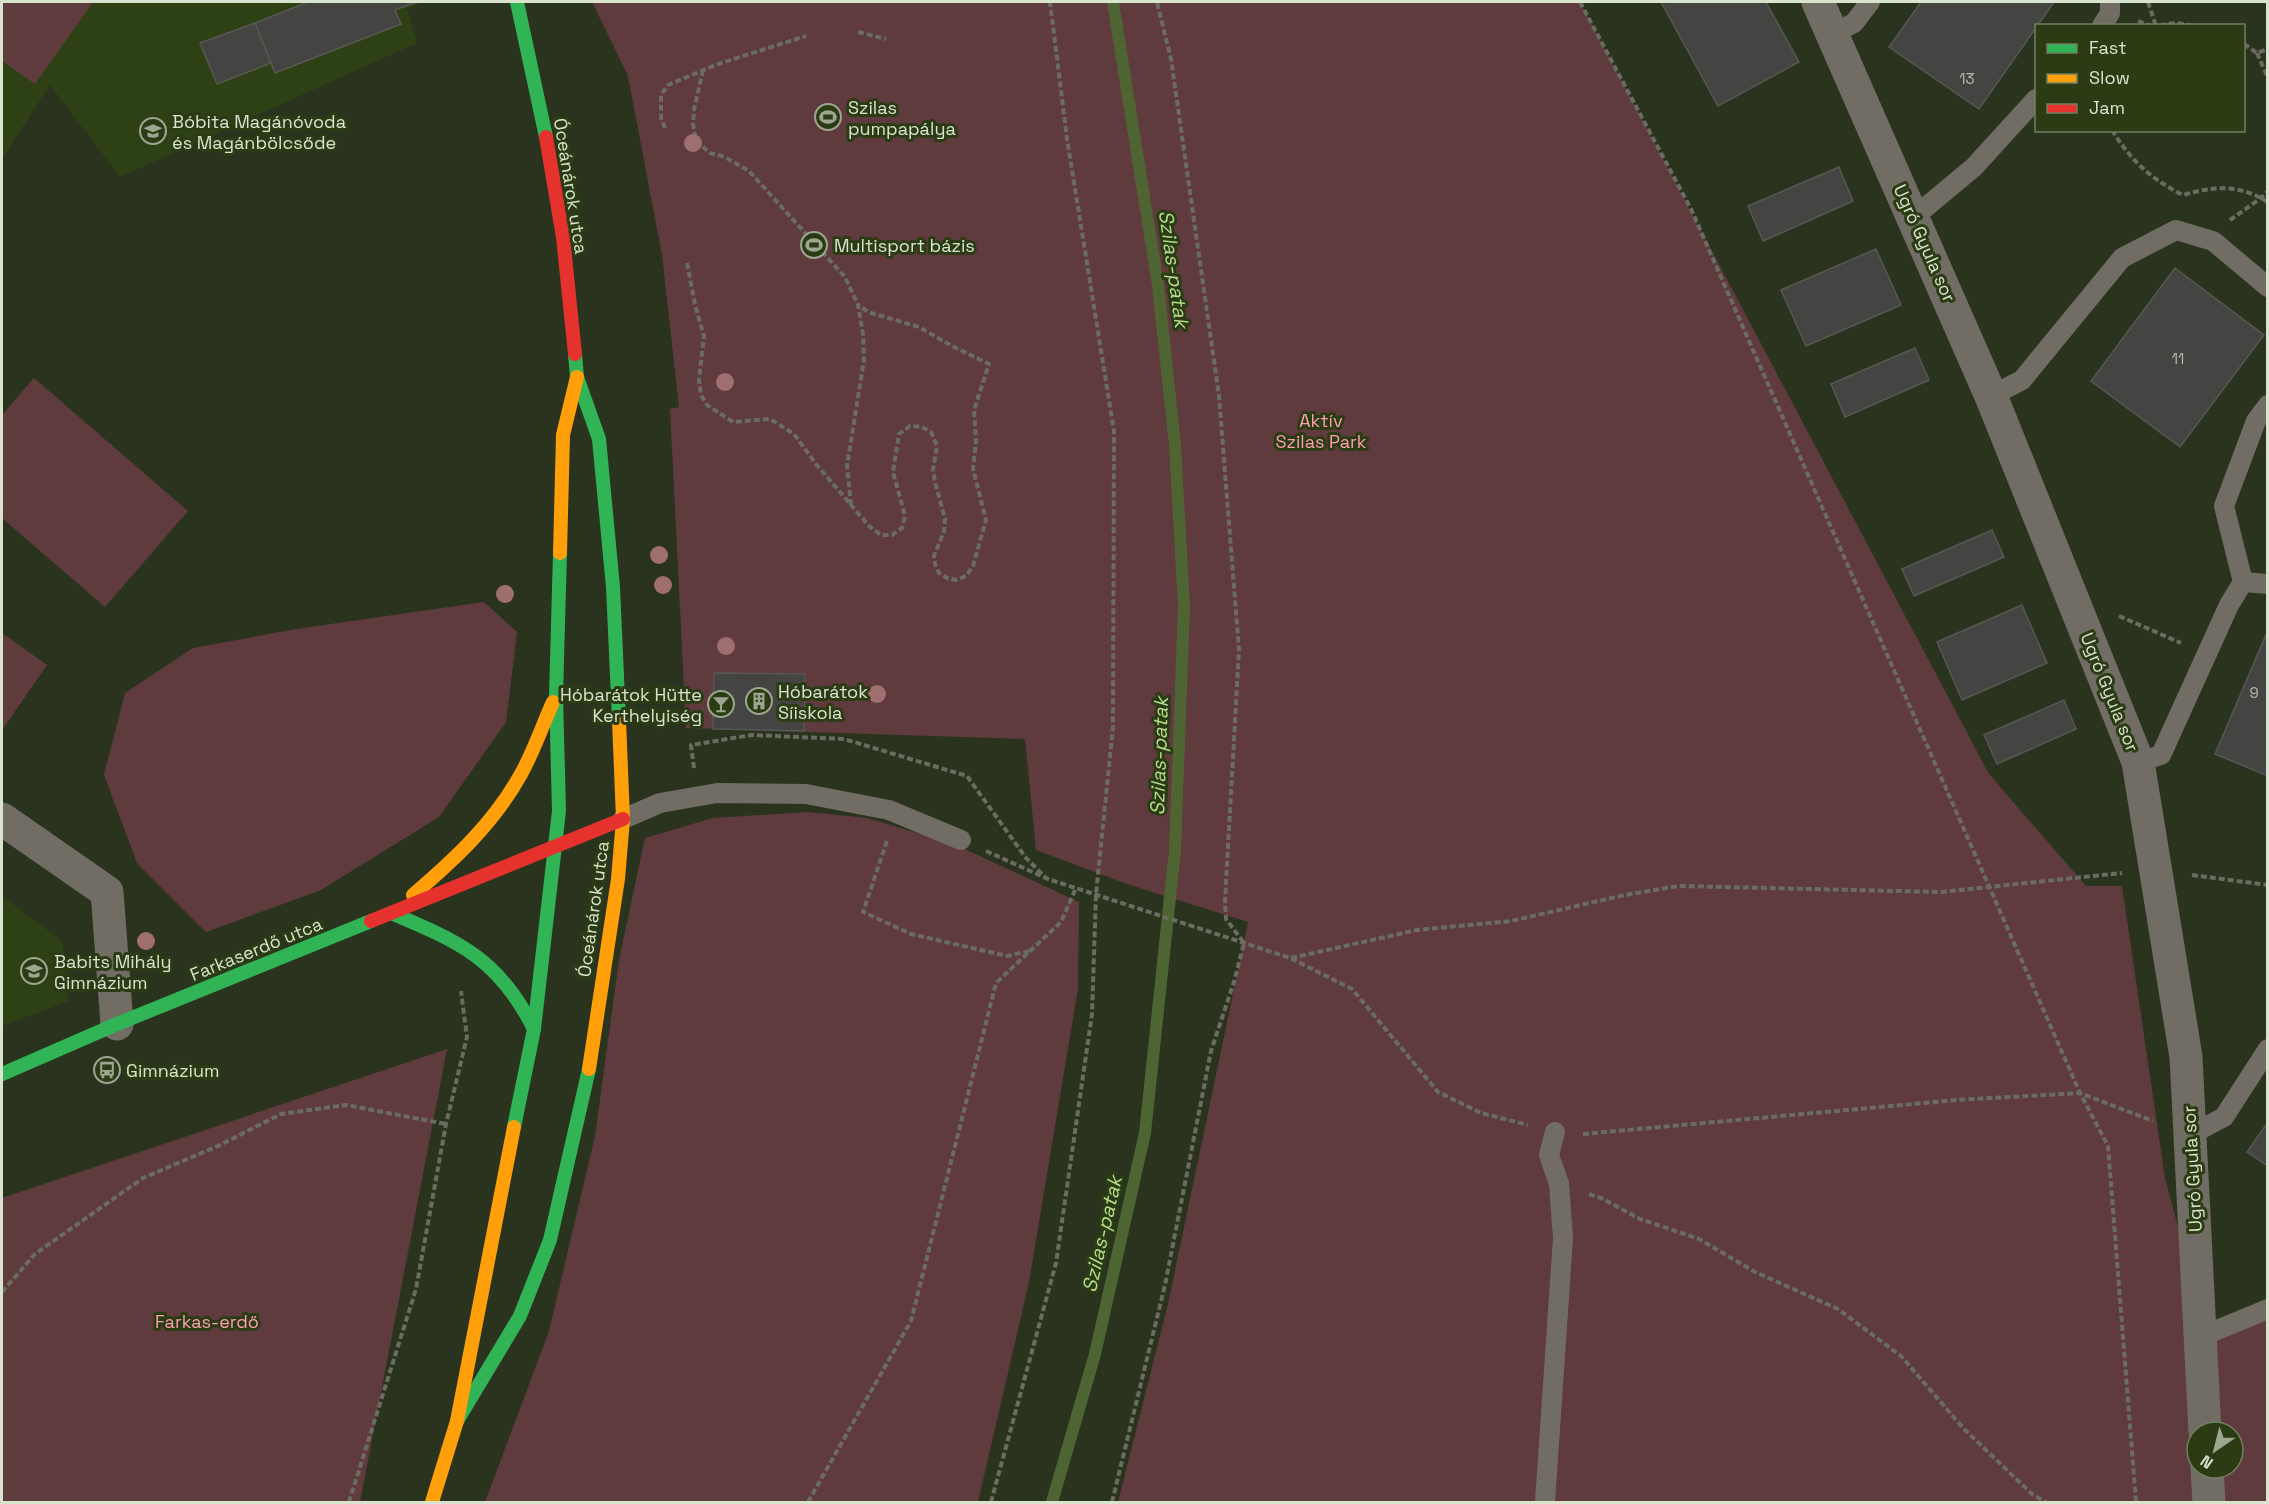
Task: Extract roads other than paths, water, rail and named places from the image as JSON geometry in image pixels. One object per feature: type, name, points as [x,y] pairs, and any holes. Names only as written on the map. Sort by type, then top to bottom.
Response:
[{"type":"street","name":"Óceánárok utca","points":[[457,1421],[520,1316],[550,1240],[587,1080],[618,879],[623,819],[614,587],[599,439],[577,377],[561,226],[540,104],[517,2]]},
{"type":"street","name":"Ugró Gyula sor","points":[[1818,2],[1914,216],[1991,396],[2138,762],[2186,1057],[2204,1420]]},
{"type":"street","name":"Óceánárok utca","points":[[432,1503],[457,1421],[488,1253],[534,1029],[559,811],[556,696],[562,435],[577,377]]},
{"type":"street","name":"Farkaserdő utca","points":[[391,913],[469,846],[503,804],[522,773],[556,696]]},
{"type":"street","points":[[2,819],[107,892],[117,1024]]},
{"type":"street","name":"Farkaserdő utca","points":[[2,1074],[117,1024],[623,819]]},
{"type":"street","points":[[556,846],[584,849]]},
{"type":"street","points":[[603,860],[618,879]]},
{"type":"street","points":[[391,913],[435,932],[476,956],[502,978],[519,1001],[534,1029]]},
{"type":"street","points":[[2208,1480],[2210,1503]]},
{"type":"lane","points":[[1832,34],[1854,23],[1870,2]]},
{"type":"lane","points":[[2103,24],[2110,13],[2110,2]]},
{"type":"lane","points":[[1914,216],[1974,167],[2035,101]]},
{"type":"lane","points":[[1991,396],[2022,380],[2122,258],[2176,230],[2213,241],[2268,287]]},
{"type":"lane","points":[[2138,762],[2161,754],[2229,605],[2243,582],[2224,506],[2256,422],[2268,405]]},
{"type":"lane","points":[[2243,582],[2268,584]]},
{"type":"lane","points":[[623,819],[660,803],[717,793],[806,794],[896,813],[961,840]]},
{"type":"lane","points":[[2190,1135],[2224,1117],[2268,1049]]},
{"type":"lane","points":[[1545,1503],[1563,1238],[1559,1184],[1549,1155],[1554,1132]]},
{"type":"lane","points":[[2200,1337],[2268,1309]]},
{"type":"waterway","name":"Szilas-patak","points":[[1052,1502],[1095,1354],[1145,1133],[1175,850],[1184,606],[1175,445],[1158,285],[1113,2]]},
{"type":"place","name":"Szilas pumpapálya","points":[[828,117]]},
{"type":"place","name":"Bóbita Magánóvoda és Magánbölcsőde","points":[[153,131]]},
{"type":"place","name":"Multisport bázis","points":[[814,245]]},
{"type":"place","name":"Hóbarátok Síiskola","points":[[759,701]]},
{"type":"place","name":"Hóbarátok Hütte Kerthelyiség","points":[[721,704]]},
{"type":"place","name":"Babits Mihály Gimnázium","points":[[34,971]]},
{"type":"place","name":"Gimnázium","points":[[107,1070]]},
{"type":"park label","name":"Aktív Szilas Park","points":[[1321,430]]},
{"type":"park label","name":"Farkas-erdő","points":[[207,1321]]}]
